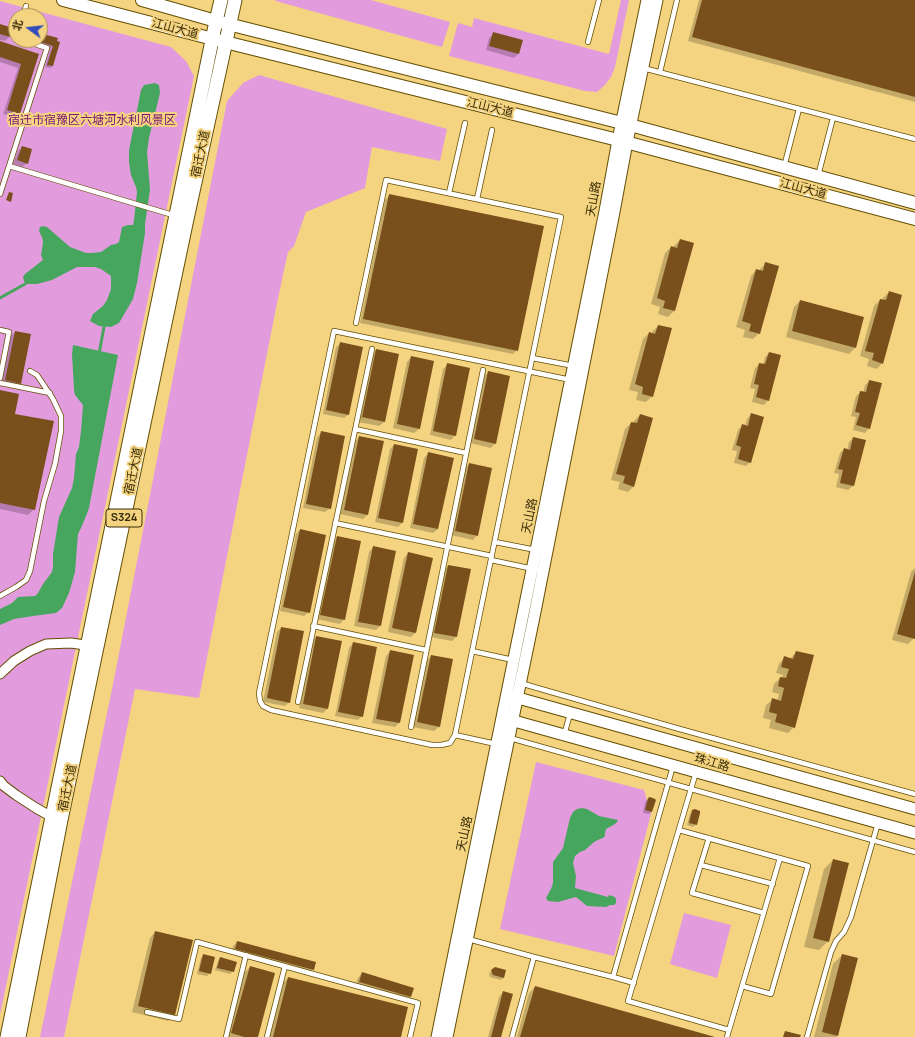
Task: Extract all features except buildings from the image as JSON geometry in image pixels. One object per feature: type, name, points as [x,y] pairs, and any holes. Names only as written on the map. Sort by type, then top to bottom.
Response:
[{"type":"main road","name":"江山大道","points":[[64,0],[212,39],[622,141],[915,219]]},
{"type":"main road","name":"江山大道","points":[[142,0],[216,21],[626,124],[915,203]]},
{"type":"main road","name":"宿迁大道","points":[[182,217],[212,39],[221,0]]},
{"type":"main road","name":"宿迁大道","points":[[7,1037],[56,819],[182,217],[226,42],[235,0]]},
{"type":"main road","name":"宿迁大道","points":[[19,1037],[56,819]]},
{"type":"street","name":"天山路","points":[[447,1037],[468,939],[507,719],[579,367],[605,211],[626,124],[647,0]]},
{"type":"street","name":"天山路","points":[[626,124],[643,68],[657,0]]},
{"type":"street","points":[[0,674],[14,661],[30,651],[46,644],[71,643],[92,646]]},
{"type":"street","name":"珠江路","points":[[512,696],[915,810]]},
{"type":"street","name":"珠江路","points":[[507,719],[915,833]]},
{"type":"street","name":"天山路","points":[[437,1037],[503,741]]},
{"type":"street","points":[[0,781],[16,795],[56,819]]},
{"type":"lane","points":[[588,42],[599,0]]},
{"type":"lane","points":[[660,72],[677,0]]},
{"type":"lane","points":[[0,194],[47,48]]},
{"type":"lane","points":[[643,68],[915,139]]},
{"type":"lane","points":[[784,167],[799,109]]},
{"type":"lane","points":[[818,176],[833,118]]},
{"type":"lane","points":[[449,194],[465,123]]},
{"type":"lane","points":[[477,199],[492,130]]},
{"type":"lane","points":[[9,166],[182,217]]},
{"type":"lane","points":[[356,323],[386,180],[561,217],[532,358],[529,372],[494,542],[455,735],[450,743],[432,745],[271,710],[263,706],[260,701],[259,693],[334,331],[529,372],[576,381]]},
{"type":"lane","points":[[0,330],[9,332],[0,378]]},
{"type":"lane","points":[[298,702],[372,349]]},
{"type":"lane","points":[[532,358],[579,367]]},
{"type":"lane","points":[[411,727],[483,370]]},
{"type":"lane","points":[[0,596],[16,588],[26,580],[30,571],[44,501],[55,464],[61,431],[61,416],[50,393],[37,375],[30,371]]},
{"type":"lane","points":[[0,383],[50,393]]},
{"type":"lane","points":[[355,429],[466,453]]},
{"type":"lane","points":[[335,523],[447,546],[538,570]]},
{"type":"lane","points":[[494,542],[542,551]]},
{"type":"lane","points":[[313,626],[426,650]]},
{"type":"lane","points":[[472,651],[519,661]]},
{"type":"lane","points":[[515,682],[915,794]]},
{"type":"lane","points":[[564,735],[570,713]]},
{"type":"lane","points":[[455,735],[503,741],[691,789],[915,852]]},
{"type":"lane","points":[[613,977],[673,766]]},
{"type":"lane","points":[[696,772],[628,1001],[729,1030]]},
{"type":"lane","points":[[807,1037],[831,952],[836,941],[844,932],[851,917],[878,823]]},
{"type":"lane","points":[[679,830],[808,866],[771,994],[742,986]]},
{"type":"lane","points":[[709,838],[692,893],[764,913]]},
{"type":"lane","points":[[727,1037],[780,858]]},
{"type":"lane","points":[[701,865],[773,884]]},
{"type":"lane","points":[[468,939],[634,983]]},
{"type":"lane","points":[[147,1012],[179,1020],[197,942],[418,1003],[410,1037]]},
{"type":"lane","points":[[226,1037],[246,955]]},
{"type":"lane","points":[[512,1037],[534,957]]},
{"type":"lane","points":[[267,1037],[285,966]]},
{"type":"green space","points":[[274,0],[371,0],[450,22],[442,47]]},
{"type":"green space","points":[[621,0],[629,0],[615,67],[611,77],[597,92],[585,91],[449,56],[458,23],[472,27],[474,18],[609,54]]},
{"type":"green space","name":"宿迁市宿豫区六塘河水利风景区","points":[[0,1],[26,8],[8,8],[8,48],[48,48],[48,14],[171,47],[186,61],[194,76],[0,1015]]},
{"type":"green space","points":[[259,75],[447,129],[440,161],[372,147],[365,188],[306,212],[294,246],[288,252],[199,698],[135,689],[64,1037],[40,1037],[113,684],[227,101],[243,83]]},
{"type":"green space","points":[[536,762],[644,790],[651,814],[614,956],[500,929]]},
{"type":"green space","points":[[684,913],[731,925],[717,978],[670,964]]},
{"type":"shaded area","points":[[155,83],[159,85],[160,93],[147,152],[150,190],[137,283],[133,299],[119,323],[111,327],[99,326],[90,321],[93,314],[103,306],[107,300],[111,289],[111,276],[101,269],[95,267],[77,267],[52,280],[37,284],[25,284],[23,277],[43,260],[41,255],[43,242],[39,231],[40,227],[47,227],[70,247],[86,253],[92,253],[101,252],[111,245],[119,242],[122,227],[133,225],[137,192],[131,175],[129,150],[141,90],[144,85]]},
{"type":"shaded area","points":[[73,345],[118,355],[89,508],[78,534],[75,572],[69,593],[62,608],[56,613],[14,619],[0,625],[0,609],[12,603],[18,597],[35,596],[52,572],[53,554],[59,517],[72,488],[76,454],[79,447],[81,431],[83,405],[75,395],[74,390]]},
{"type":"shaded area","points":[[582,808],[587,809],[599,816],[618,820],[615,824],[606,829],[605,836],[603,838],[594,842],[575,856],[573,863],[576,876],[575,888],[608,897],[609,895],[615,897],[616,903],[614,905],[606,907],[587,906],[576,897],[558,902],[548,901],[546,898],[553,883],[553,862],[563,848],[570,818],[573,812]]},
{"type":"waterway","points":[[0,298],[25,284]]},
{"type":"waterway","points":[[99,354],[104,327]]}]
